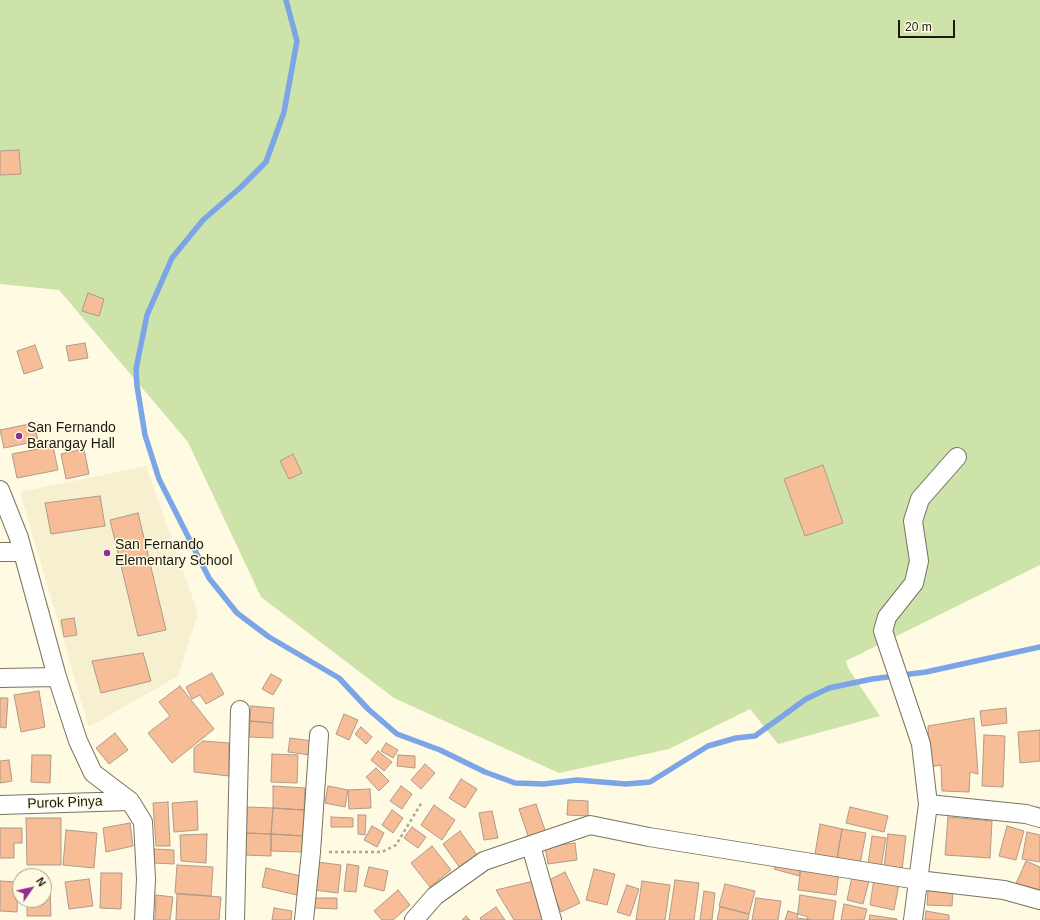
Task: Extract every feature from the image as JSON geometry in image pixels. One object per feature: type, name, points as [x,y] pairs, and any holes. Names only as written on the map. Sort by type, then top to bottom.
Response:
[{"type":"street","points":[[912,920],[928,804],[921,744],[883,631],[887,617],[914,583],[919,561],[913,521],[920,499],[957,457]]},
{"type":"street","points":[[0,490],[19,538],[57,677],[78,741],[93,773],[130,801],[143,822],[146,879],[144,920]]},
{"type":"street","points":[[0,552],[22,552]]},
{"type":"street","points":[[0,678],[57,677]]},
{"type":"street","points":[[235,920],[240,710]]},
{"type":"street","points":[[304,920],[311,852],[319,735]]},
{"type":"street","name":"Purok Pinya","points":[[0,805],[130,801]]},
{"type":"street","points":[[928,804],[1026,814],[1040,818]]},
{"type":"street","points":[[414,920],[435,896],[484,861],[590,825],[649,837],[918,880],[1004,890],[1040,900]]},
{"type":"street","points":[[531,846],[552,920]]},
{"type":"path","points":[[311,852],[382,852],[396,845],[422,802]]},
{"type":"shaded area","name":"San Fernando Elementary School","points":[[146,466],[198,613],[178,676],[89,727],[20,492]]},
{"type":"green space","points":[[0,0],[1040,0],[1040,565],[846,661],[848,668],[880,716],[778,744],[750,709],[669,749],[559,773],[394,698],[261,597],[188,442],[59,290],[0,284]]},
{"type":"building","points":[[19,150],[21,174],[0,175],[0,151]]},
{"type":"building","points":[[88,293],[104,299],[99,316],[82,311]]},
{"type":"building","points":[[85,343],[88,358],[69,361],[66,346]]},
{"type":"building","points":[[35,345],[43,368],[24,374],[17,351]]},
{"type":"building","name":"San Fernando Barangay Hall","points":[[34,423],[38,441],[4,448],[0,430]]},
{"type":"building","points":[[53,446],[58,470],[17,478],[12,454]]},
{"type":"building","points":[[84,449],[89,474],[66,479],[61,454]]},
{"type":"building","points":[[293,454],[302,473],[289,479],[280,461]]},
{"type":"building","points":[[823,465],[843,523],[805,536],[784,479]]},
{"type":"building","points":[[100,496],[105,526],[51,534],[45,503]]},
{"type":"building","points":[[138,513],[166,630],[138,636],[110,520]]},
{"type":"building","points":[[74,618],[77,635],[64,637],[61,620]]},
{"type":"building","points":[[143,653],[151,681],[101,693],[92,661]]},
{"type":"building","points":[[212,673],[224,694],[206,704],[200,695],[192,699],[186,687]]},
{"type":"building","points":[[271,674],[282,680],[273,695],[262,689]]},
{"type":"building","points":[[180,686],[214,729],[172,763],[148,733],[170,716],[159,702]]},
{"type":"building","points":[[39,691],[45,727],[21,732],[14,695]]},
{"type":"building","points":[[0,698],[8,698],[6,728],[0,727]]},
{"type":"building","points":[[251,706],[274,708],[273,723],[250,721]]},
{"type":"building","points":[[1006,708],[1007,723],[982,726],[980,711]]},
{"type":"building","points":[[344,714],[358,720],[349,740],[336,734]]},
{"type":"building","points":[[974,718],[978,774],[970,772],[969,792],[942,791],[941,765],[930,767],[928,726]]},
{"type":"building","points":[[250,721],[273,723],[273,738],[249,737]]},
{"type":"building","points":[[361,727],[372,737],[366,744],[355,734]]},
{"type":"building","points":[[1040,730],[1040,761],[1020,763],[1018,732]]},
{"type":"building","points":[[115,733],[128,750],[109,764],[96,748]]},
{"type":"building","points":[[984,735],[1005,736],[1003,787],[982,786]]},
{"type":"building","points":[[290,738],[312,741],[310,755],[288,752]]},
{"type":"building","points":[[203,741],[229,743],[229,776],[194,772],[194,748]]},
{"type":"building","points":[[386,743],[398,750],[393,758],[381,751]]},
{"type":"building","points":[[378,751],[392,762],[384,771],[371,760]]},
{"type":"building","points":[[272,754],[298,755],[297,783],[271,782]]},
{"type":"building","points":[[32,755],[51,755],[50,783],[31,782]]},
{"type":"building","points":[[398,755],[415,756],[415,768],[397,766]]},
{"type":"building","points":[[9,760],[12,781],[0,783],[0,761]]},
{"type":"building","points":[[425,764],[435,773],[421,789],[411,780]]},
{"type":"building","points":[[376,768],[389,781],[379,791],[366,777]]},
{"type":"building","points":[[461,779],[477,789],[465,808],[449,798]]},
{"type":"building","points":[[273,786],[305,788],[304,810],[273,808]]},
{"type":"building","points":[[328,786],[348,790],[345,807],[325,803]]},
{"type":"building","points":[[401,786],[412,794],[402,809],[390,801]]},
{"type":"building","points":[[370,789],[371,808],[349,809],[348,790]]},
{"type":"building","points":[[568,800],[588,801],[588,816],[567,815]]},
{"type":"building","points":[[197,801],[198,830],[174,832],[172,803]]},
{"type":"building","points":[[168,802],[170,846],[156,846],[153,803]]},
{"type":"building","points":[[536,804],[546,833],[529,839],[519,809]]},
{"type":"building","points":[[434,805],[455,820],[442,840],[421,825]]},
{"type":"building","points":[[247,807],[273,808],[271,834],[246,833]]},
{"type":"building","points":[[850,807],[888,816],[884,832],[846,823]]},
{"type":"building","points":[[273,808],[304,810],[303,836],[271,834]]},
{"type":"building","points":[[392,810],[403,818],[393,833],[382,825]]},
{"type":"building","points":[[492,811],[498,838],[484,840],[479,813]]},
{"type":"building","points":[[358,815],[366,815],[365,835],[358,834]]},
{"type":"building","points":[[331,817],[353,818],[353,827],[331,827]]},
{"type":"building","points":[[948,817],[992,821],[990,858],[945,855]]},
{"type":"building","points":[[26,818],[61,818],[61,865],[27,865]]},
{"type":"building","points":[[130,823],[133,846],[106,852],[103,828]]},
{"type":"building","points":[[820,824],[842,829],[837,859],[815,854]]},
{"type":"building","points":[[372,826],[384,833],[377,847],[364,840]]},
{"type":"building","points":[[1007,826],[1024,831],[1016,860],[999,856]]},
{"type":"building","points":[[412,827],[426,837],[418,848],[404,838]]},
{"type":"building","points":[[0,828],[22,828],[22,843],[14,843],[14,858],[0,858]]},
{"type":"building","points":[[842,829],[866,833],[860,864],[837,859]]},
{"type":"building","points":[[66,830],[97,833],[94,868],[63,865]]},
{"type":"building","points":[[460,831],[477,855],[460,868],[443,844]]},
{"type":"building","points":[[1027,832],[1040,835],[1040,862],[1022,859]]},
{"type":"building","points":[[246,833],[271,834],[271,856],[245,855]]},
{"type":"building","points":[[207,834],[206,863],[181,861],[180,835]]},
{"type":"building","points":[[271,834],[303,836],[302,852],[271,851]]},
{"type":"building","points":[[888,834],[906,836],[902,870],[884,867]]},
{"type":"building","points":[[872,836],[886,838],[881,867],[868,864]]},
{"type":"building","points":[[575,843],[577,860],[548,864],[545,847]]},
{"type":"building","points":[[432,846],[451,870],[430,887],[411,863]]},
{"type":"building","points":[[154,849],[174,850],[174,864],[154,863]]},
{"type":"building","points":[[777,861],[801,868],[799,876],[774,869]]},
{"type":"building","points":[[1026,861],[1040,867],[1040,887],[1036,895],[1015,886]]},
{"type":"building","points":[[317,862],[341,865],[338,893],[314,890]]},
{"type":"building","points":[[347,864],[359,866],[356,892],[344,891]]},
{"type":"building","points":[[177,865],[213,867],[211,896],[175,893]]},
{"type":"building","points":[[369,867],[388,871],[384,891],[364,886]]},
{"type":"building","points":[[266,868],[301,876],[297,895],[262,887]]},
{"type":"building","points":[[801,868],[839,873],[836,895],[798,890]]},
{"type":"building","points":[[594,869],[615,874],[607,905],[586,900]]},
{"type":"building","points":[[565,872],[580,903],[561,912],[547,881]]},
{"type":"building","points":[[853,872],[870,877],[863,904],[847,900]]},
{"type":"building","points":[[101,873],[122,873],[121,909],[100,908]]},
{"type":"building","points":[[89,879],[93,906],[69,909],[65,882]]},
{"type":"building","points":[[874,879],[899,884],[894,910],[870,905]]},
{"type":"building","points":[[675,880],[699,883],[694,920],[669,920]]},
{"type":"building","points":[[0,881],[12,882],[12,908],[17,908],[17,912],[0,911]]},
{"type":"building","points":[[534,881],[544,920],[514,920],[496,890]]},
{"type":"building","points":[[642,881],[670,885],[665,920],[636,920]]},
{"type":"building","points":[[725,884],[755,891],[749,914],[719,906]]},
{"type":"building","points":[[627,885],[639,889],[630,916],[617,912]]},
{"type":"building","points":[[398,890],[410,905],[393,920],[382,920],[374,911]]},
{"type":"building","points":[[928,890],[953,890],[952,906],[927,905]]},
{"type":"building","points":[[704,891],[715,893],[712,920],[700,920]]},
{"type":"building","points":[[177,894],[221,897],[219,920],[176,920]]},
{"type":"building","points":[[156,895],[173,897],[170,920],[155,920]]},
{"type":"building","points":[[800,895],[836,901],[833,920],[797,918]]},
{"type":"building","points":[[314,898],[337,898],[337,909],[314,908]]},
{"type":"building","points":[[756,898],[781,901],[778,920],[752,920]]},
{"type":"building","points":[[844,904],[867,909],[864,920],[841,920]]},
{"type":"building","points":[[496,907],[505,920],[481,920],[480,918]]},
{"type":"building","points":[[720,907],[749,914],[748,920],[717,920]]},
{"type":"building","points":[[27,908],[51,908],[51,916],[27,916]]},
{"type":"building","points":[[274,908],[292,911],[291,920],[272,920]]},
{"type":"building","points":[[788,911],[808,917],[807,920],[785,920]]},
{"type":"building","points":[[926,911],[949,915],[949,920],[925,920]]},
{"type":"building","points":[[870,915],[897,919],[897,920],[869,920]]},
{"type":"building","points":[[466,916],[470,920],[462,920]]},
{"type":"waterway","points":[[286,0],[297,41],[284,112],[266,162],[241,187],[203,220],[172,258],[147,315],[136,369],[137,386],[145,435],[159,479],[209,578],[237,613],[269,637],[339,678],[368,709],[397,734],[440,750],[485,772],[515,783],[544,784],[577,780],[626,784],[650,782],[708,746],[736,738],[755,736],[806,699],[829,688],[872,679],[926,672],[1040,647]]},
{"type":"place","name":"San Fernando Barangay Hall","points":[[19,436]]},
{"type":"place","name":"San Fernando Elementary School","points":[[107,553]]}]
